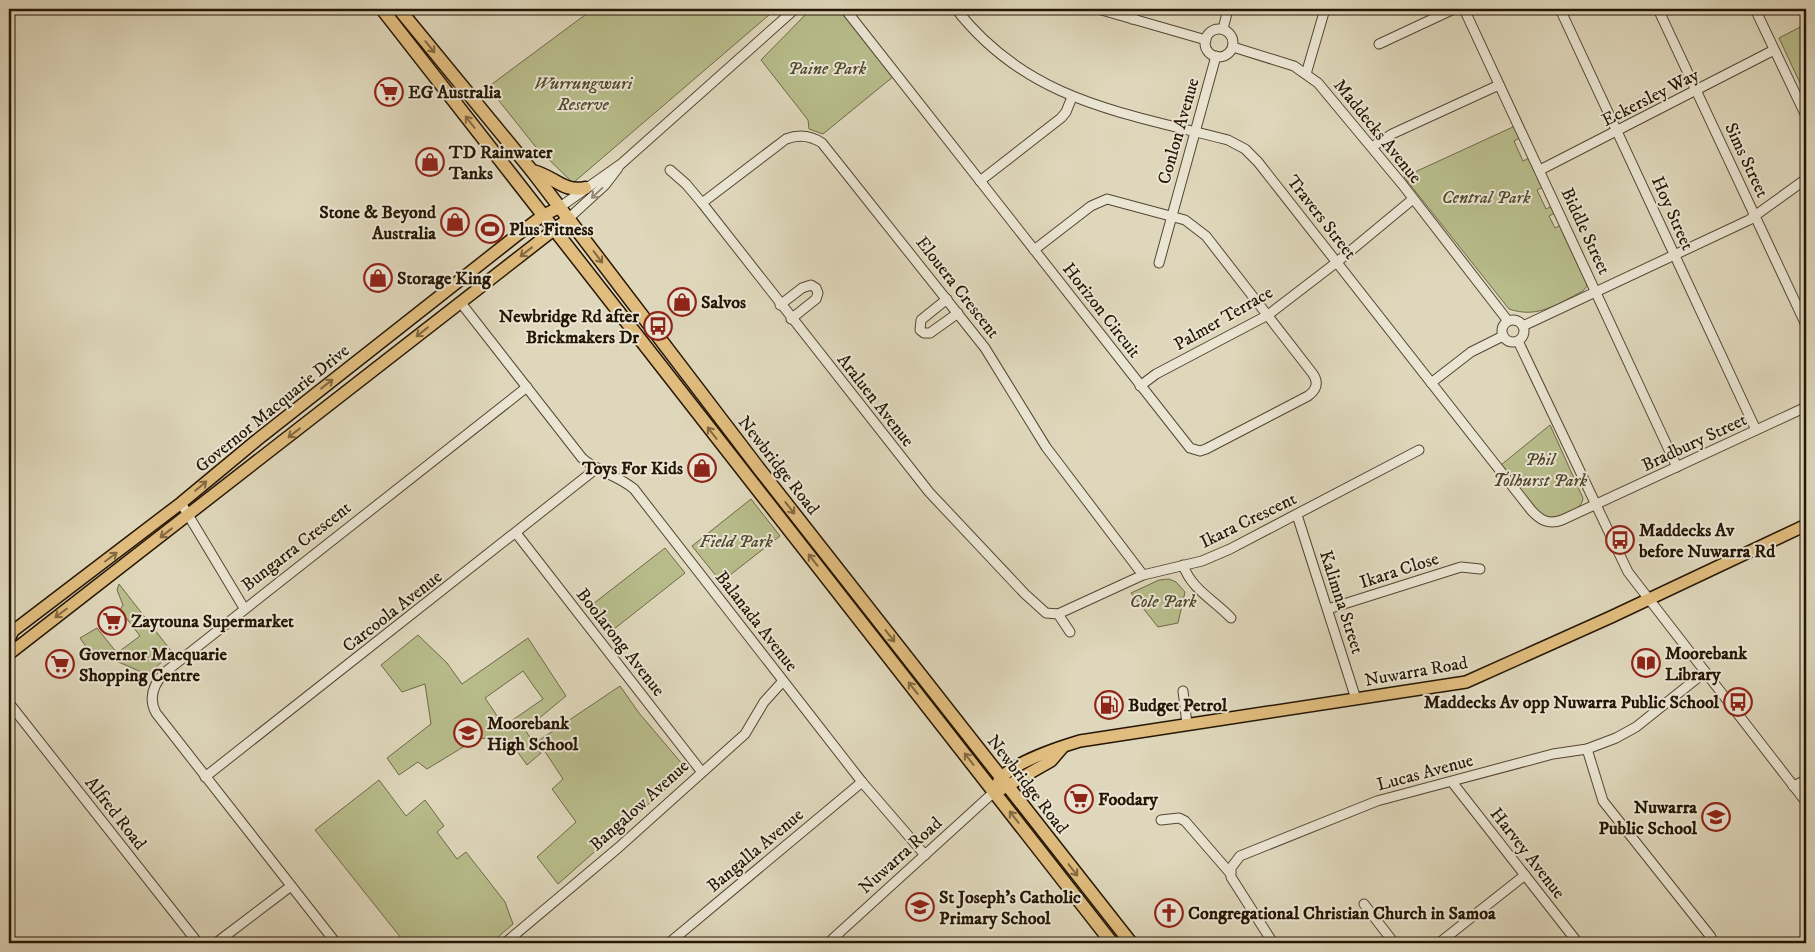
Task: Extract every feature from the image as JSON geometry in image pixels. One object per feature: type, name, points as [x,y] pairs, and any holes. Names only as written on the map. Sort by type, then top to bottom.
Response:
[{"type":"highway","name":"Newbridge Road","points":[[382,9],[1112,943]]},
{"type":"highway","name":"Newbridge Road","points":[[400,9],[532,171],[760,470],[1131,943]]},
{"type":"highway","points":[[532,171],[544,173],[568,189],[586,188]]},
{"type":"main road","name":"Governor Macquarie Drive","points":[[9,639],[13,631],[181,503],[257,440],[542,216],[560,207]]},
{"type":"main road","name":"Governor Macquarie Drive","points":[[9,654],[568,218]]},
{"type":"main road","name":"Nuwarra Road","points":[[994,792],[1004,782],[1050,761],[1063,747],[1115,735],[1466,682],[1806,525]]},
{"type":"street","points":[[560,207],[621,164],[795,9]]},
{"type":"street","name":"Horizon Circuit","points":[[845,9],[1140,386],[1193,450],[1200,451],[1308,396],[1316,387],[1316,377],[1268,315]]},
{"type":"street","name":"Travers Street","points":[[956,9],[983,40],[1006,61],[1035,80],[1072,97],[1237,144],[1253,156],[1536,516],[1549,523],[1555,522],[1595,505]]},
{"type":"street","points":[[1098,9],[1206,40]]},
{"type":"street","points":[[1132,19],[1134,9]]},
{"type":"street","points":[[1223,29],[1228,9]]},
{"type":"street","points":[[1306,74],[1324,9]]},
{"type":"street","points":[[1378,44],[1454,9]]},
{"type":"street","name":"Biddle Street","points":[[1464,9],[1677,467]]},
{"type":"street","name":"Hoy Street","points":[[1560,9],[1756,430]]},
{"type":"street","name":"Sims Street","points":[[1658,9],[1806,325]]},
{"type":"street","points":[[1755,9],[1806,116]]},
{"type":"street","points":[[1223,29],[1232,38],[1233,47],[1228,54],[1216,56],[1206,48],[1206,40],[1214,30],[1223,29]]},
{"type":"street","name":"Maddecks Avenue","points":[[1233,47],[1279,60],[1306,74],[1329,94],[1508,320]]},
{"type":"street","name":"Eckersley Way","points":[[1540,170],[1618,132],[1774,50]]},
{"type":"street","name":"Conlon Avenue","points":[[1159,264],[1216,56]]},
{"type":"street","points":[[1372,147],[1392,134],[1499,85]]},
{"type":"street","points":[[980,181],[1061,118],[1066,112],[1072,97]]},
{"type":"street","name":"Elouera Crescent","points":[[702,204],[777,144],[793,136],[815,138],[829,150],[999,367],[1033,426],[1060,466],[1143,575]]},
{"type":"street","points":[[568,218],[605,185],[621,164]]},
{"type":"street","name":"Araluen Avenue","points":[[670,170],[686,184],[929,492],[1031,600],[1046,613],[1058,614]]},
{"type":"street","points":[[1523,326],[1755,217],[1806,179]]},
{"type":"street","name":"Palmer Terrace","points":[[1140,386],[1156,374],[1268,315],[1337,262],[1413,198]]},
{"type":"street","points":[[1034,250],[1101,200],[1118,200],[1172,215],[1185,220],[1200,230],[1268,315]]},
{"type":"street","points":[[780,305],[805,286],[811,285],[816,288],[818,293],[816,299],[791,319]]},
{"type":"street","points":[[947,299],[921,320],[920,330],[924,333],[930,333],[958,313]]},
{"type":"street","name":"Balanada Avenue","points":[[460,302],[582,458],[597,468],[621,478],[634,489],[862,782],[926,855]]},
{"type":"street","points":[[1508,320],[1518,320],[1523,326],[1524,336],[1518,341],[1508,341],[1503,336],[1502,329],[1508,320]]},
{"type":"street","points":[[1431,383],[1471,352],[1503,336]]},
{"type":"street","points":[[1518,341],[1622,563],[1806,802]]},
{"type":"street","name":"Bungarra Crescent","points":[[336,943],[156,713],[152,703],[152,694],[156,683],[164,673],[244,608],[527,387]]},
{"type":"street","name":"Bradbury Street","points":[[1595,505],[1806,407]]},
{"type":"street","name":"Ikara Crescent","points":[[1058,614],[1143,575],[1217,555],[1419,450]]},
{"type":"street","name":"Carcoola Avenue","points":[[206,777],[597,468]]},
{"type":"street","points":[[181,503],[187,516],[244,608]]},
{"type":"street","name":"Kalimna Street","points":[[1297,515],[1356,700]]},
{"type":"street","name":"Boolarong Avenue","points":[[516,533],[701,771]]},
{"type":"street","points":[[1183,565],[1192,584],[1219,605],[1231,618]]},
{"type":"street","name":"Ikara Close","points":[[1328,609],[1461,567],[1480,568]]},
{"type":"street","points":[[1058,614],[1070,632]]},
{"type":"street","name":"Lucas Avenue","points":[[1230,873],[1234,863],[1250,850],[1377,801],[1545,756],[1587,749],[1636,727],[1705,672]]},
{"type":"street","name":"Bangalow Avenue","points":[[506,943],[618,848],[744,734],[764,702],[783,681]]},
{"type":"street","points":[[1183,692],[1187,724]]},
{"type":"street","name":"Alfred Road","points":[[9,703],[198,943]]},
{"type":"street","points":[[1587,749],[1603,801],[1713,943]]},
{"type":"street","points":[[1793,786],[1806,780]]},
{"type":"street","name":"Bangalla Avenue","points":[[669,943],[862,782]]},
{"type":"street","name":"Harvey Avenue","points":[[1452,782],[1578,943]]},
{"type":"street","name":"Nuwarra Road","points":[[828,943],[994,792]]},
{"type":"street","points":[[1161,820],[1179,818],[1185,821],[1230,873],[1232,881],[1273,943]]},
{"type":"street","points":[[1439,943],[1525,875]]},
{"type":"street","points":[[216,943],[291,886]]},
{"type":"street","points":[[1364,904],[1394,943]]},
{"type":"green space","name":"Wurrungwuri Reserve","points":[[593,9],[776,9],[573,183],[535,146],[488,87]]},
{"type":"green space","name":"Paine Park","points":[[811,9],[840,9],[894,76],[823,134],[809,129],[808,120],[761,60]]},
{"type":"green space","points":[[1806,24],[1806,96],[1779,38]]},
{"type":"green space","name":"Central Park","points":[[1515,126],[1520,138],[1514,141],[1523,161],[1529,158],[1543,187],[1537,190],[1546,209],[1552,206],[1555,213],[1549,216],[1555,228],[1561,225],[1587,280],[1587,286],[1583,291],[1547,309],[1529,312],[1509,309],[1404,177]]},
{"type":"green space","name":"Phil Tolhurst Park","points":[[1550,425],[1583,498],[1580,506],[1575,509],[1559,516],[1550,517],[1544,516],[1533,507],[1501,465]]},
{"type":"green space","name":"Field Park","points":[[751,499],[780,536],[721,582],[692,546]]},
{"type":"green space","points":[[665,548],[685,573],[609,633],[589,607]]},
{"type":"green space","name":"Cole Park","points":[[1169,579],[1176,582],[1185,592],[1178,623],[1158,627],[1131,593],[1159,580]]},
{"type":"green space","points":[[119,584],[172,652],[148,675],[96,652],[92,655],[80,638],[97,628],[117,653],[140,636],[120,610],[123,605],[117,590]]},
{"type":"green space","points":[[418,635],[447,663],[462,684],[528,638],[566,696],[525,730],[541,753],[527,765],[509,740],[478,738],[427,769],[418,762],[399,775],[387,758],[431,724],[425,684],[402,692],[381,665]],"holes":[[[523,671],[543,699],[504,726],[485,698]]]},
{"type":"green space","points":[[620,686],[639,713],[683,765],[683,771],[678,778],[558,884],[537,857],[576,822],[552,789],[563,779],[538,741]]},
{"type":"green space","points":[[379,780],[406,816],[425,800],[444,826],[437,832],[457,859],[466,852],[505,902],[513,924],[491,943],[405,943],[315,830]]},
{"type":"place","name":"EG Australia","points":[[389,92]]},
{"type":"place","name":"TD Rainwater Tanks","points":[[430,162]]},
{"type":"place","name":"Stone & Beyond Australia","points":[[455,222]]},
{"type":"place","name":"Plus Fitness","points":[[490,229]]},
{"type":"place","name":"Storage King","points":[[378,278]]},
{"type":"place","name":"Salvos","points":[[682,302]]},
{"type":"place","name":"Newbridge Rd after Brickmakers Dr","points":[[658,326]]},
{"type":"place","name":"Toys For Kids","points":[[702,468]]},
{"type":"place","name":"Maddecks Av before Nuwarra Rd","points":[[1620,540]]},
{"type":"place","name":"Zaytouna Supermarket","points":[[112,621]]},
{"type":"place","name":"Moorebank Library","points":[[1646,663]]},
{"type":"place","name":"Governor Macquarie Shopping Centre","points":[[60,664]]},
{"type":"place","name":"Maddecks Av opp Nuwarra Public School","points":[[1738,702]]},
{"type":"place","name":"Budget Petrol","points":[[1109,705]]},
{"type":"place","name":"Moorebank High School","points":[[468,733]]},
{"type":"place","name":"Foodary","points":[[1079,799]]},
{"type":"place","name":"Nuwarra Public School","points":[[1716,817]]},
{"type":"place","name":"St Joseph's Catholic Primary School","points":[[920,907]]},
{"type":"place","name":"Congregational Christian Church in Samoa","points":[[1169,913]]}]
